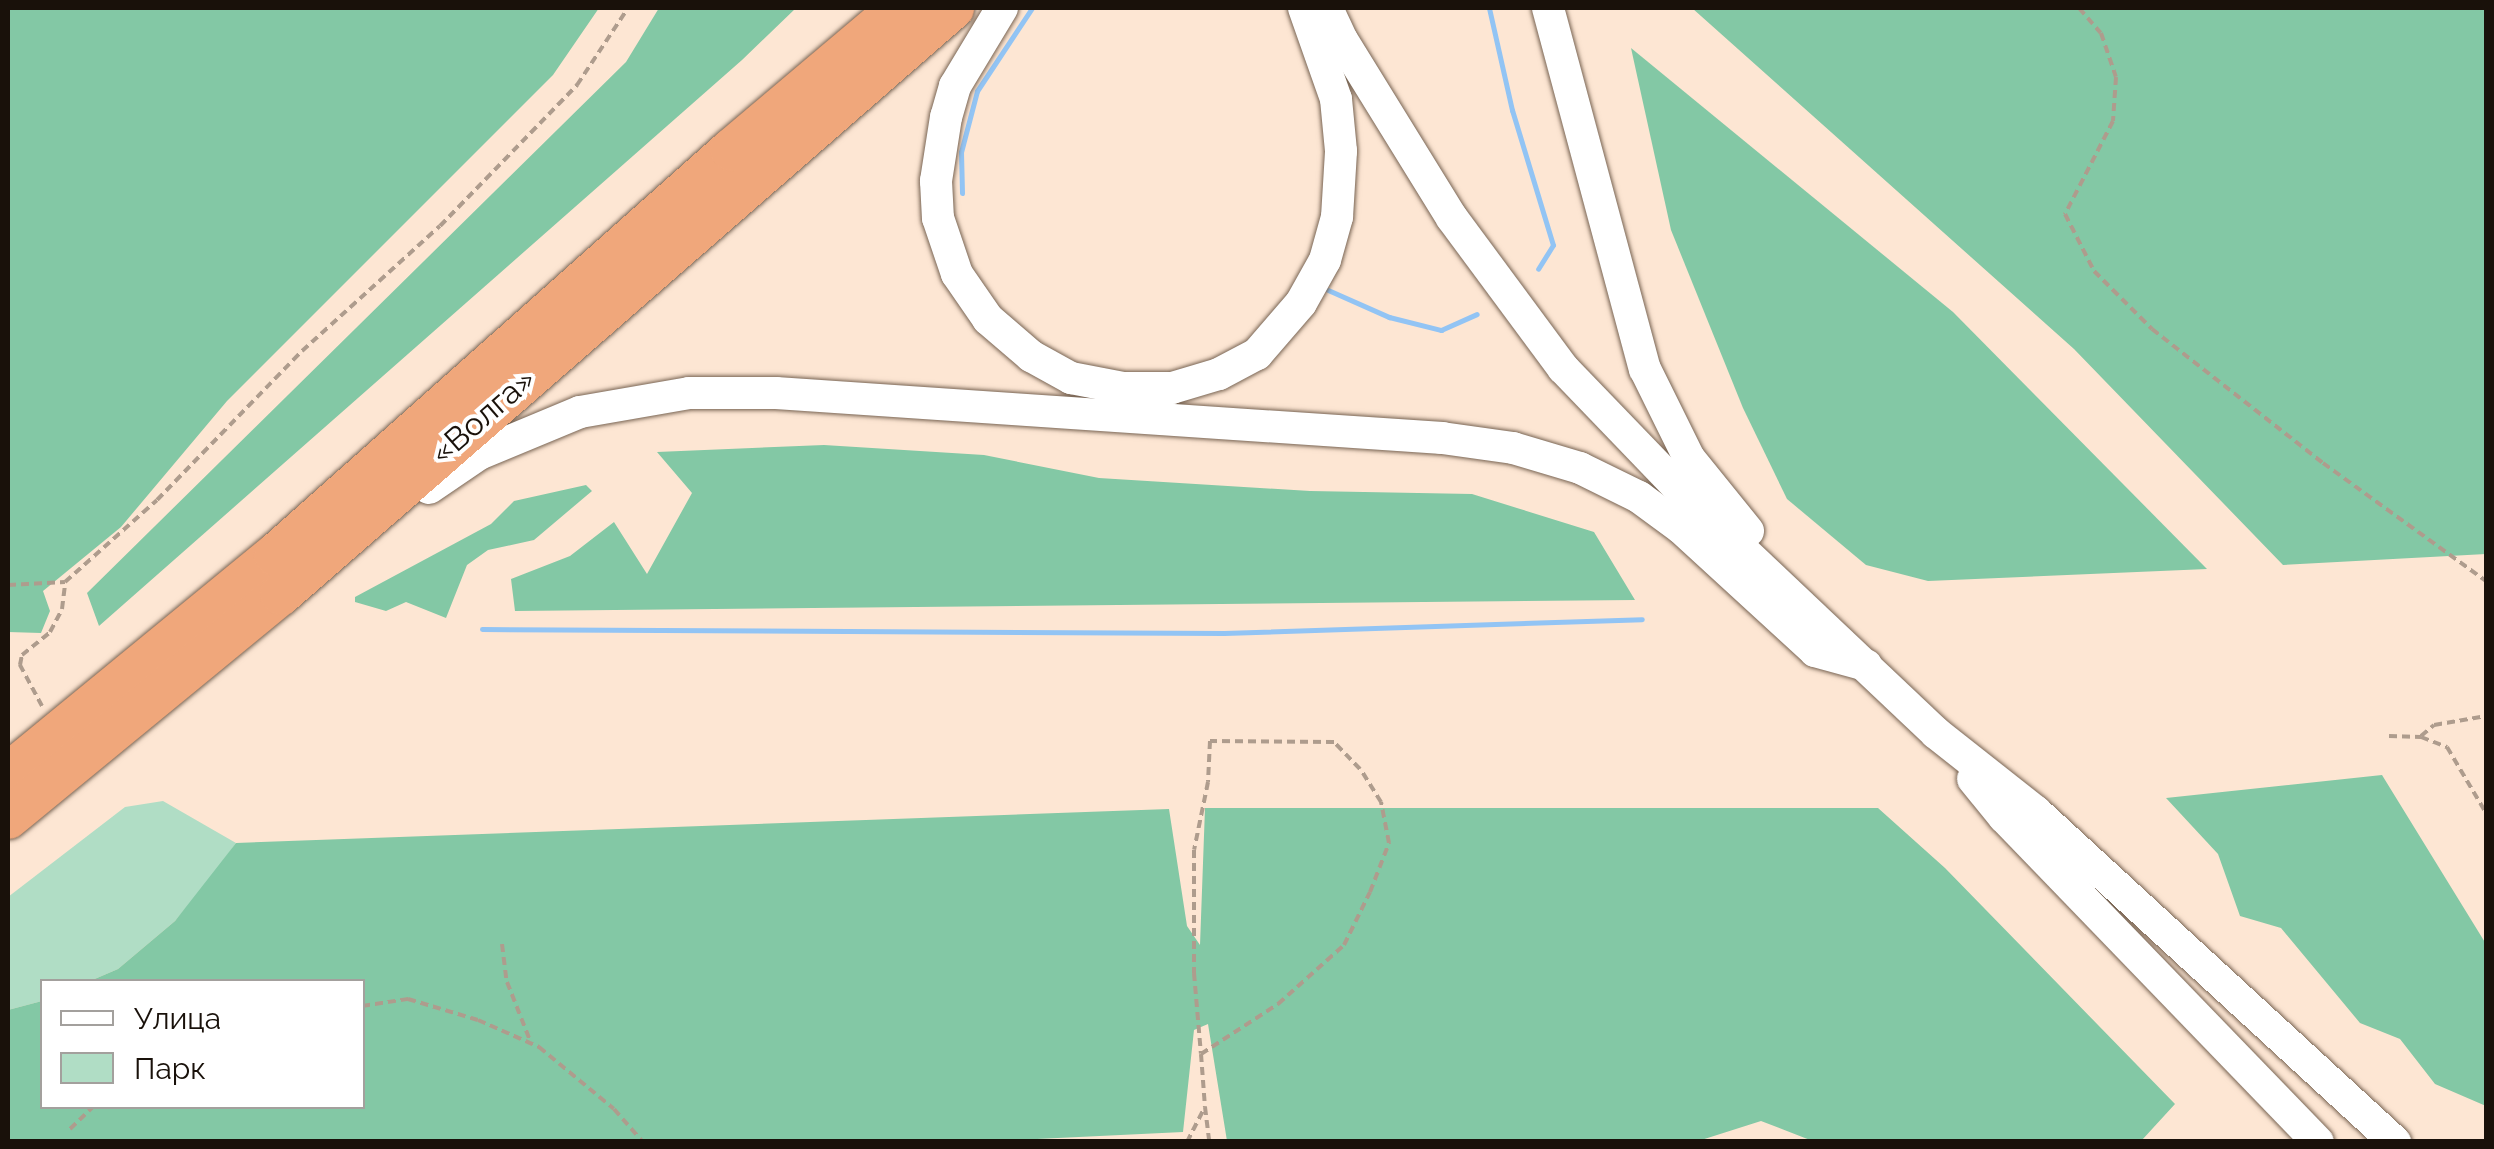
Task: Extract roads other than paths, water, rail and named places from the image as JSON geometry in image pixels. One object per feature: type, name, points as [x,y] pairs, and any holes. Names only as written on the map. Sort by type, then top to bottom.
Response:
[{"type":"highway","name":"«Волга»","points":[[8,774],[274,555],[731,150],[898,8]]},
{"type":"highway","name":"«Волга»","points":[[8,818],[281,594],[953,8]]},
{"type":"main road","points":[[731,150],[792,80],[866,8]]},
{"type":"main road","points":[[1002,8],[955,86],[946,118],[936,181],[938,218],[957,274],[988,318],[1031,356],[1070,378],[1122,388],[1172,388],[1219,374],[1256,354],[1301,303],[1324,260],[1337,217],[1340,151],[1336,100],[1304,8]]},
{"type":"main road","points":[[1328,8],[1342,40],[1452,218],[1563,368],[1694,504],[1936,733],[2036,812],[2395,1142]]},
{"type":"main road","points":[[1548,8],[1645,370],[1689,458],[1866,665]]},
{"type":"main road","points":[[281,594],[320,582],[444,476],[516,436],[580,412],[629,400],[690,392],[776,393],[1442,438],[1513,448],[1580,468],[1639,497],[1681,528],[1815,650],[1866,665]]},
{"type":"main road","points":[[1936,733],[2004,817],[2318,1142]]},
{"type":"waterway","points":[[962,193],[961,152],[977,91],[1032,8]]},
{"type":"waterway","points":[[1489,8],[1512,110],[1553,245],[1538,269]]},
{"type":"waterway","points":[[1328,290],[1389,317],[1441,330],[1477,314]]},
{"type":"waterway","points":[[482,629],[1224,633],[1642,619]]}]
